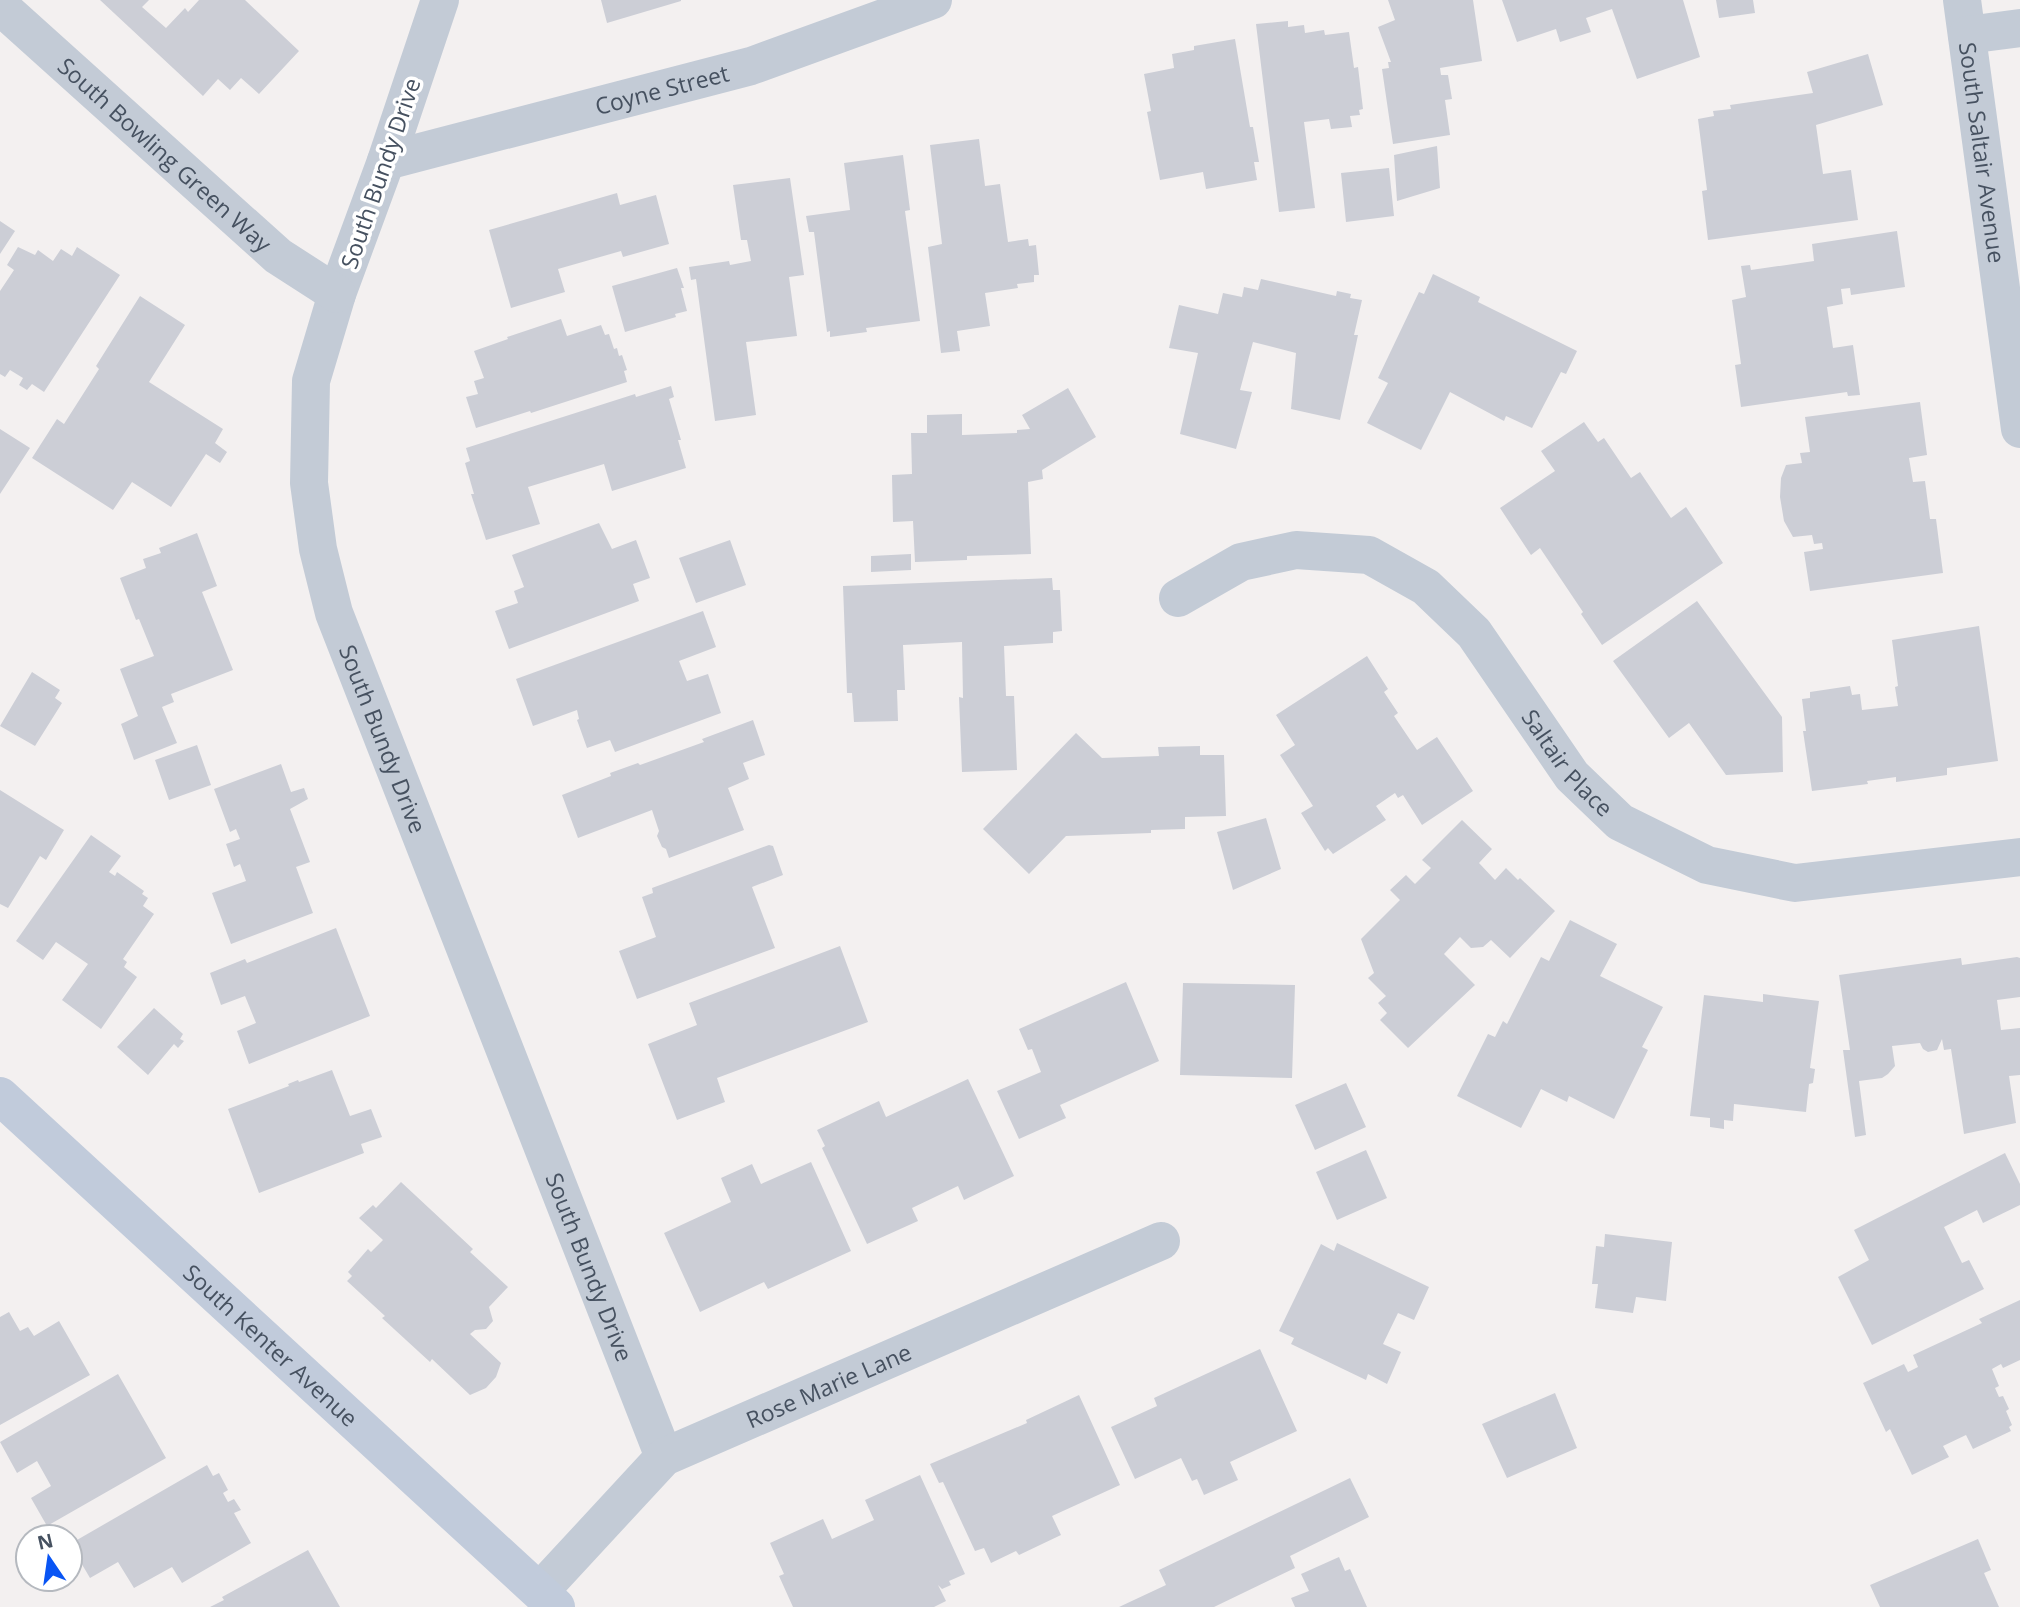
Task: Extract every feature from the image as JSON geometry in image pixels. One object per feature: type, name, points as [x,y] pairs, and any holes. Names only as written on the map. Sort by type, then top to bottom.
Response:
[{"type":"street","name":"South Bundy Drive","points":[[440,0],[386,161],[337,294],[311,381],[309,483],[318,548],[334,613],[664,1457]]},
{"type":"street","name":"Coyne Street","points":[[386,161],[751,66],[933,0]]},
{"type":"street","name":"South Bowling Green Way","points":[[0,6],[278,256],[337,294]]},
{"type":"street","points":[[1964,17],[2020,28]]},
{"type":"street","name":"South Saltair Avenue","points":[[1964,17],[2020,429]]},
{"type":"street","name":"Saltair Place","points":[[1178,598],[1241,562],[1296,550],[1369,555],[1426,587],[1474,633],[1572,776],[1620,822],[1707,865],[1795,883],[2020,857]]},
{"type":"street","name":"South Kenter Avenue","points":[[0,1096],[548,1599]]},
{"type":"street","name":"Rose Marie Lane","points":[[548,1599],[664,1457],[1161,1241]]},
{"type":"building","points":[[100,0],[149,0],[142,7],[166,28],[185,8],[188,12],[199,0],[245,0],[299,51],[259,94],[241,78],[230,90],[218,79],[203,96]]},
{"type":"building","points":[[601,0],[681,0],[681,1],[607,23]]},
{"type":"building","points":[[1388,0],[1473,0],[1482,61],[1440,68],[1441,75],[1448,75],[1452,99],[1445,100],[1450,135],[1393,144],[1382,69],[1389,68],[1388,62],[1391,62],[1378,27],[1395,20]]},
{"type":"building","points":[[1502,0],[1683,0],[1700,57],[1637,79],[1612,9],[1586,18],[1591,32],[1560,42],[1556,29],[1517,42]]},
{"type":"building","points":[[1716,0],[1753,0],[1755,13],[1719,18]]},
{"type":"building","points":[[1288,21],[1288,27],[1304,25],[1305,33],[1324,30],[1325,35],[1349,32],[1354,68],[1358,67],[1363,109],[1359,110],[1360,115],[1350,116],[1352,127],[1331,129],[1329,119],[1304,122],[1315,208],[1279,212],[1256,24]]},
{"type":"building","points":[[1235,39],[1250,127],[1253,127],[1259,162],[1254,162],[1257,180],[1206,189],[1203,172],[1160,180],[1147,112],[1151,111],[1144,74],[1174,68],[1172,54],[1194,50],[1194,46]]},
{"type":"building","points":[[1868,54],[1883,105],[1816,125],[1823,174],[1851,170],[1858,220],[1708,240],[1702,191],[1707,190],[1698,119],[1714,116],[1713,111],[1731,109],[1730,105],[1813,93],[1807,72]]},
{"type":"building","points":[[979,139],[985,186],[1000,184],[1008,242],[1028,239],[1029,246],[1036,245],[1039,275],[1034,275],[1034,282],[1017,284],[1018,288],[985,293],[990,326],[957,331],[960,351],[941,353],[928,247],[942,244],[930,145]]},
{"type":"building","points":[[1437,146],[1440,188],[1397,201],[1394,155]]},
{"type":"building","points":[[903,155],[910,210],[905,211],[920,321],[866,328],[867,332],[830,337],[830,331],[827,332],[814,232],[809,232],[806,216],[850,210],[844,163]]},
{"type":"building","points":[[1389,168],[1394,216],[1346,222],[1341,173]]},
{"type":"building","points":[[790,178],[804,275],[789,277],[797,336],[746,342],[756,415],[715,421],[696,279],[691,280],[689,267],[729,261],[730,265],[751,261],[747,240],[741,240],[733,185]]},
{"type":"building","points":[[617,193],[620,205],[656,195],[669,244],[623,257],[621,251],[558,269],[565,292],[511,308],[489,230]]},
{"type":"building","points":[[0,221],[15,231],[0,254]]},
{"type":"building","points":[[1897,231],[1905,287],[1851,295],[1850,288],[1841,289],[1843,304],[1827,307],[1833,348],[1853,345],[1860,395],[1848,396],[1847,392],[1741,407],[1735,365],[1741,364],[1732,300],[1746,297],[1741,266],[1750,265],[1751,270],[1814,261],[1812,244]]},
{"type":"building","points":[[18,247],[35,255],[38,250],[53,261],[61,249],[72,256],[77,247],[120,275],[44,392],[32,384],[27,390],[19,385],[23,378],[10,370],[5,377],[0,374],[0,291],[14,270],[7,265]]},
{"type":"building","points":[[677,268],[684,288],[681,288],[687,311],[675,314],[676,317],[625,332],[612,286]]},
{"type":"building","points":[[1433,274],[1480,297],[1478,302],[1577,351],[1566,374],[1561,372],[1532,428],[1506,416],[1504,421],[1450,392],[1421,450],[1367,423],[1388,383],[1378,378],[1419,292],[1424,294]]},
{"type":"building","points":[[1261,279],[1336,296],[1337,291],[1351,294],[1350,298],[1362,300],[1354,335],[1358,335],[1340,420],[1291,409],[1296,353],[1253,342],[1240,390],[1252,392],[1236,449],[1180,434],[1198,353],[1169,348],[1179,305],[1218,314],[1223,293],[1242,297],[1244,287],[1258,290]]},
{"type":"building","points":[[140,296],[185,325],[149,382],[223,429],[215,443],[227,452],[220,463],[206,454],[171,507],[132,482],[113,510],[32,458],[57,419],[64,424]]},
{"type":"building","points":[[561,319],[567,336],[601,325],[605,335],[609,334],[614,349],[617,348],[619,356],[622,355],[627,370],[624,371],[627,382],[476,428],[466,397],[478,394],[474,381],[484,378],[474,351]]},
{"type":"building","points":[[671,386],[674,397],[669,399],[686,468],[612,491],[604,464],[528,487],[540,524],[486,540],[471,494],[474,494],[465,463],[470,461],[466,448],[635,394],[636,397]]},
{"type":"building","points":[[1068,388],[1096,437],[1042,470],[1043,479],[1028,482],[1031,554],[967,556],[967,560],[915,562],[913,521],[893,522],[892,475],[912,474],[911,433],[927,433],[927,415],[962,414],[962,435],[1017,433],[1017,430],[1030,429],[1022,415]]},
{"type":"building","points":[[1920,402],[1927,455],[1909,458],[1913,482],[1925,481],[1930,519],[1936,519],[1943,573],[1810,591],[1804,552],[1823,549],[1822,543],[1814,544],[1812,535],[1793,537],[1784,521],[1780,497],[1781,478],[1786,465],[1802,463],[1800,453],[1810,452],[1805,417]]},
{"type":"building","points":[[1584,422],[1598,442],[1604,438],[1631,478],[1640,472],[1671,518],[1686,507],[1723,563],[1602,645],[1540,548],[1531,555],[1500,508],[1555,471],[1541,451]]},
{"type":"building","points":[[0,429],[30,448],[0,494]]},
{"type":"building","points":[[599,523],[612,549],[636,540],[650,578],[633,584],[639,601],[509,649],[495,611],[518,603],[514,591],[524,587],[512,555]]},
{"type":"building","points":[[197,533],[217,586],[202,592],[233,670],[171,694],[174,702],[162,707],[177,743],[134,760],[121,724],[138,716],[120,669],[154,656],[139,619],[136,620],[120,578],[146,568],[143,559],[161,553],[159,548]]},
{"type":"building","points":[[730,540],[746,585],[696,603],[679,558]]},
{"type":"building","points":[[911,554],[911,570],[871,572],[871,556]]},
{"type":"building","points":[[1052,578],[1053,590],[1060,590],[1062,631],[1053,632],[1053,643],[1004,646],[1006,696],[1014,696],[1017,770],[962,772],[959,697],[963,698],[962,642],[903,645],[905,690],[897,690],[898,721],[854,722],[852,693],[847,693],[843,586]]},
{"type":"building","points":[[1697,601],[1782,717],[1783,772],[1726,775],[1689,723],[1669,738],[1613,661]]},
{"type":"building","points":[[703,611],[716,647],[679,661],[687,681],[708,674],[721,713],[615,752],[610,740],[587,748],[577,720],[577,710],[533,726],[516,679]]},
{"type":"building","points":[[1979,626],[1998,761],[1947,768],[1947,775],[1896,782],[1896,777],[1867,781],[1868,784],[1812,791],[1803,731],[1806,731],[1802,699],[1810,698],[1810,692],[1850,686],[1852,695],[1860,694],[1862,710],[1898,706],[1892,640]]},
{"type":"building","points":[[1367,656],[1388,689],[1384,692],[1398,713],[1394,716],[1417,750],[1437,737],[1473,791],[1422,825],[1403,795],[1398,798],[1395,793],[1376,806],[1386,820],[1333,854],[1328,848],[1325,851],[1301,813],[1313,806],[1280,755],[1295,745],[1276,715]]},
{"type":"building","points":[[32,672],[60,690],[55,698],[62,703],[35,746],[0,726]]},
{"type":"building","points":[[753,720],[765,755],[743,763],[749,779],[728,788],[744,830],[669,858],[657,836],[659,831],[652,810],[578,838],[562,795],[611,776],[610,773],[704,742],[702,739]]},
{"type":"building","points":[[1076,733],[1102,758],[1159,756],[1158,747],[1200,746],[1200,755],[1224,755],[1226,816],[1185,817],[1185,829],[1066,836],[1029,874],[983,829]]},
{"type":"building","points":[[197,745],[211,785],[169,800],[155,760]]},
{"type":"building","points":[[281,764],[291,792],[304,788],[308,799],[290,809],[310,862],[296,867],[313,913],[231,944],[212,893],[246,881],[240,864],[234,867],[226,844],[240,839],[236,829],[230,832],[214,789]]},
{"type":"building","points":[[0,790],[64,830],[46,860],[40,856],[8,908],[0,904]]},
{"type":"building","points":[[1266,818],[1281,869],[1233,890],[1217,832]]},
{"type":"building","points":[[1462,820],[1492,849],[1479,863],[1495,880],[1506,868],[1555,911],[1510,958],[1491,940],[1483,947],[1471,948],[1460,937],[1444,954],[1475,985],[1408,1048],[1380,1020],[1387,1013],[1378,1003],[1386,996],[1368,978],[1374,973],[1361,939],[1400,900],[1390,890],[1406,875],[1415,884],[1431,868],[1422,860]]},
{"type":"building","points":[[91,835],[121,856],[109,872],[115,876],[117,872],[144,891],[142,894],[148,898],[143,906],[154,914],[123,959],[127,962],[124,967],[137,977],[101,1029],[62,1000],[88,964],[56,942],[43,960],[16,941]]},
{"type":"building","points":[[769,845],[773,846],[783,875],[752,887],[775,948],[637,999],[619,951],[656,937],[642,897],[653,893],[652,888]]},
{"type":"building","points":[[1570,920],[1617,944],[1600,976],[1663,1007],[1642,1047],[1648,1050],[1614,1119],[1569,1096],[1567,1102],[1541,1089],[1521,1128],[1457,1096],[1488,1034],[1495,1037],[1503,1021],[1507,1024],[1541,957],[1549,961]]},
{"type":"building","points":[[336,928],[370,1016],[249,1064],[237,1031],[256,1023],[245,996],[221,1005],[210,973],[245,959],[247,963]]},
{"type":"building","points":[[840,946],[868,1022],[717,1078],[725,1102],[677,1120],[648,1044],[697,1025],[689,1003]]},
{"type":"building","points":[[1961,958],[1962,965],[2020,958],[2020,997],[1997,1000],[2001,1030],[2020,1028],[2020,1075],[2009,1076],[2016,1123],[1964,1134],[1951,1049],[1944,1050],[1942,1039],[1937,1050],[1928,1052],[1920,1043],[1892,1046],[1895,1066],[1888,1074],[1882,1078],[1859,1081],[1866,1135],[1855,1137],[1843,1050],[1850,1050],[1839,975]]},
{"type":"building","points":[[1126,982],[1159,1061],[1060,1105],[1066,1118],[1019,1139],[997,1091],[1041,1072],[1032,1049],[1028,1050],[1019,1029]]},
{"type":"building","points":[[1183,983],[1295,985],[1292,1078],[1180,1075]]},
{"type":"building","points":[[1763,994],[1819,1001],[1810,1068],[1815,1069],[1813,1083],[1809,1084],[1806,1112],[1734,1104],[1733,1121],[1724,1120],[1724,1129],[1710,1127],[1710,1118],[1690,1116],[1704,995],[1763,1002]]},
{"type":"building","points":[[154,1008],[183,1034],[180,1039],[184,1041],[178,1048],[174,1044],[148,1075],[117,1047]]},
{"type":"building","points":[[332,1070],[350,1116],[371,1109],[382,1137],[361,1144],[364,1153],[259,1193],[228,1109],[298,1080],[299,1082]]},
{"type":"building","points":[[968,1079],[1014,1176],[964,1200],[958,1186],[912,1208],[918,1221],[867,1244],[822,1148],[825,1146],[817,1130],[879,1101],[886,1117]]},
{"type":"building","points":[[1346,1083],[1366,1127],[1315,1150],[1295,1105]]},
{"type":"building","points":[[1366,1150],[1387,1198],[1337,1220],[1316,1172]]},
{"type":"building","points":[[2005,1153],[2020,1184],[2020,1205],[1983,1223],[1977,1210],[1944,1227],[1962,1263],[1969,1260],[1984,1289],[1872,1345],[1838,1277],[1869,1260],[1854,1230]]},
{"type":"building","points":[[811,1162],[851,1251],[768,1289],[764,1282],[700,1312],[664,1233],[731,1202],[721,1178],[752,1164],[761,1184]]},
{"type":"building","points":[[401,1182],[473,1249],[470,1252],[508,1287],[489,1307],[493,1321],[486,1329],[475,1330],[470,1334],[501,1363],[496,1377],[486,1388],[470,1395],[382,1318],[385,1316],[347,1281],[352,1276],[348,1272],[368,1249],[371,1252],[383,1240],[359,1218],[373,1205],[376,1208]]},
{"type":"building","points":[[1605,1234],[1672,1242],[1666,1301],[1636,1297],[1633,1313],[1595,1308],[1598,1284],[1592,1284],[1596,1246],[1604,1247]]},
{"type":"building","points":[[1337,1243],[1429,1287],[1414,1320],[1398,1313],[1383,1344],[1401,1352],[1387,1384],[1368,1374],[1366,1380],[1291,1344],[1294,1338],[1279,1331],[1321,1244],[1334,1251]]},
{"type":"building","points":[[2020,1300],[2020,1360],[2003,1368],[2001,1364],[1992,1369],[1999,1386],[1995,1388],[1999,1397],[2003,1396],[2009,1409],[2006,1411],[2012,1425],[2009,1427],[2011,1431],[1973,1449],[1966,1435],[1943,1446],[1949,1457],[1912,1475],[1890,1429],[1886,1432],[1863,1383],[1904,1364],[1908,1372],[1918,1367],[1913,1355],[1982,1323],[1979,1319]]},
{"type":"building","points":[[9,1312],[20,1331],[28,1327],[34,1336],[59,1321],[90,1375],[0,1425],[0,1317]]},
{"type":"building","points":[[1260,1349],[1297,1431],[1230,1462],[1238,1480],[1204,1495],[1197,1479],[1192,1481],[1181,1458],[1135,1479],[1111,1427],[1157,1406],[1154,1398]]},
{"type":"building","points":[[118,1374],[166,1458],[52,1523],[45,1523],[31,1498],[51,1486],[37,1461],[17,1473],[0,1442]]},
{"type":"building","points":[[1555,1393],[1577,1448],[1507,1478],[1482,1424]]},
{"type":"building","points":[[1079,1395],[1120,1485],[1052,1516],[1061,1535],[1019,1555],[1016,1551],[991,1563],[984,1548],[975,1551],[943,1482],[939,1483],[930,1464],[1027,1423],[1026,1420]]},
{"type":"building","points":[[207,1465],[213,1476],[219,1473],[228,1490],[223,1493],[228,1502],[234,1499],[241,1510],[234,1513],[251,1543],[182,1583],[172,1567],[134,1588],[118,1562],[90,1578],[84,1568],[84,1536]]},
{"type":"building","points":[[920,1475],[965,1574],[949,1581],[951,1585],[942,1589],[938,1585],[946,1601],[934,1607],[793,1607],[779,1576],[784,1574],[770,1543],[823,1519],[832,1539],[874,1520],[865,1500]]},
{"type":"building","points":[[1350,1478],[1369,1517],[1290,1556],[1295,1568],[1214,1607],[1119,1607],[1166,1585],[1159,1570]]},
{"type":"building","points":[[1978,1539],[1991,1570],[1984,1573],[1999,1607],[1880,1607],[1870,1585]]},
{"type":"building","points":[[308,1550],[340,1607],[210,1607],[224,1600],[222,1597]]},
{"type":"building","points":[[1339,1557],[1345,1571],[1350,1569],[1367,1607],[1295,1607],[1291,1598],[1309,1591],[1301,1574]]}]
